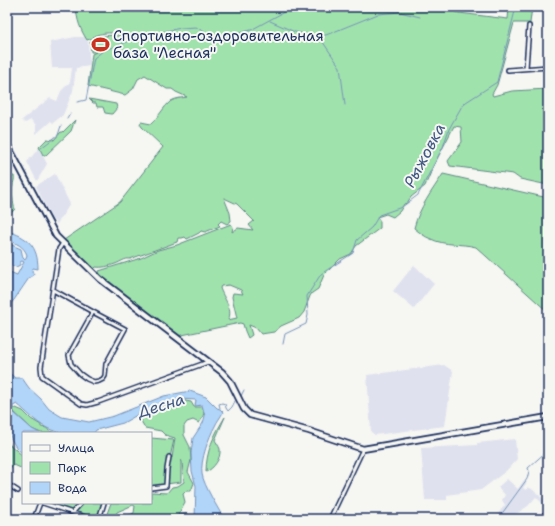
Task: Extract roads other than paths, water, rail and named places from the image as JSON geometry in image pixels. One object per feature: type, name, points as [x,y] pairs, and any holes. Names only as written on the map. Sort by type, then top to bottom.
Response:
[{"type":"main road","points":[[7,144],[56,236],[100,279],[222,372],[230,382],[243,407],[250,415],[309,431],[363,449],[548,417]]},
{"type":"street","points":[[526,68],[529,26]]},
{"type":"street","points":[[508,70],[548,67]]},
{"type":"street","points":[[63,243],[59,249],[41,367],[42,376],[81,404],[87,405],[208,362]]},
{"type":"street","points":[[53,290],[125,329],[106,364],[105,376],[99,381],[94,382],[80,374],[71,364],[69,355],[93,312]]},
{"type":"street","points":[[330,519],[363,449]]},
{"type":"street","points":[[152,488],[166,486],[169,458]]},
{"type":"street","points":[[7,484],[18,491]]},
{"type":"street","points":[[36,519],[35,516],[40,504]]},
{"type":"street","points":[[46,504],[91,519]]},
{"type":"street","points":[[73,512],[80,504]]},
{"type":"street","points":[[99,519],[104,504]]},
{"type":"street","points":[[541,519],[548,511]]},
{"type":"water","points":[[7,231],[21,236],[34,248],[38,261],[38,269],[33,268],[32,271],[34,275],[29,278],[7,308],[7,291],[9,288],[10,279],[7,278],[7,271],[17,275],[24,262],[20,262],[20,265],[16,267],[7,264],[7,243],[21,249],[25,260],[27,255],[22,247],[7,240]]},
{"type":"water","name":"Десна","points":[[7,371],[15,378],[22,378],[29,388],[49,409],[62,417],[89,422],[114,416],[164,396],[190,391],[206,397],[223,412],[208,442],[202,462],[202,474],[208,491],[224,519],[195,519],[196,486],[192,471],[191,453],[193,438],[203,423],[205,416],[202,405],[195,406],[196,400],[180,399],[137,415],[123,423],[96,430],[95,432],[58,432],[52,430],[39,423],[17,404],[13,406],[13,412],[32,429],[38,432],[22,432],[22,453],[14,444],[9,434],[6,414],[7,401],[9,397],[7,392]]},
{"type":"waterway","points":[[77,102],[86,100],[94,58],[104,50],[146,35],[181,28],[196,27],[213,37],[233,35],[251,30],[284,12],[289,7]]},
{"type":"waterway","name":"Рыжовка","points":[[283,344],[285,334],[306,324],[308,315],[307,296],[321,274],[353,253],[357,240],[372,227],[379,215],[402,207],[418,195],[443,147],[449,129],[463,104],[497,82],[516,7]]},
{"type":"waterway","points":[[270,21],[295,32],[311,35],[326,35],[378,14],[400,12],[420,17]]},
{"type":"waterway","points":[[318,35],[340,67],[345,105]]},
{"type":"waterway","points":[[67,119],[70,114]]},
{"type":"waterway","points":[[41,148],[58,135],[61,126]]},
{"type":"waterway","points":[[7,181],[13,165]]},
{"type":"waterway","name":"Рыжовка","points":[[240,398],[244,390]]},
{"type":"waterway","name":"Рыжовка","points":[[220,408],[219,404],[225,404],[228,411],[235,401]]},
{"type":"waterway","points":[[498,519],[527,479],[529,471],[528,468],[548,450]]},
{"type":"place","name":"Спортивно-оздоровительная база \"Лесная\"","points":[[100,45]]}]
